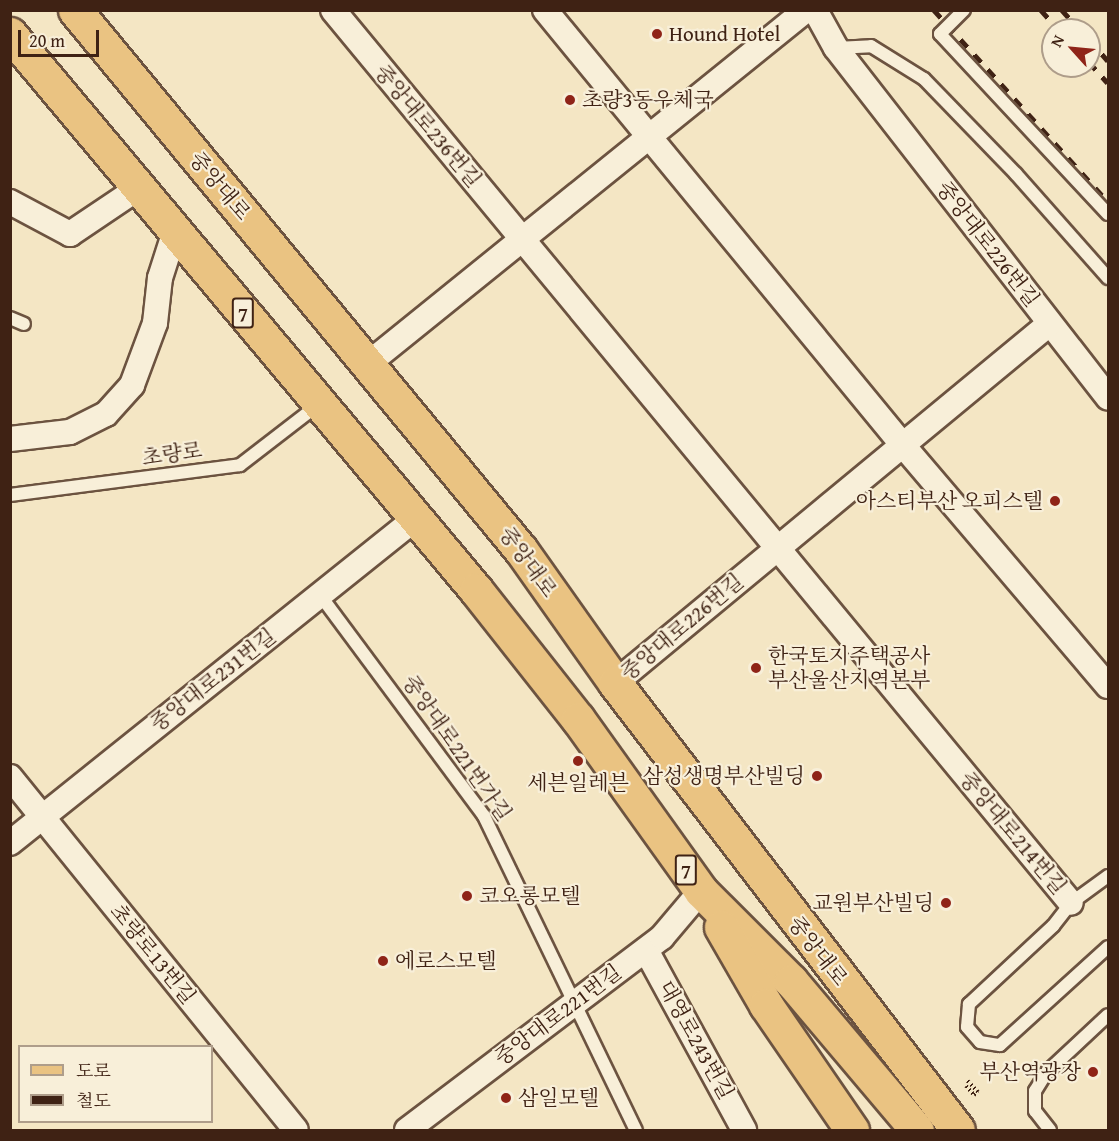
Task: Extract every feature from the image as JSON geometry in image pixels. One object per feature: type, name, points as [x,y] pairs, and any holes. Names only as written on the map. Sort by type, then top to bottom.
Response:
[{"type":"main road","name":"중앙대로","points":[[79,12],[520,550],[615,683],[958,1131]]},
{"type":"main road","name":"중앙대로","points":[[10,34],[140,187],[318,405],[416,518],[578,719],[701,891],[766,1005],[852,1131]]},
{"type":"main road","name":"중앙대로","points":[[701,891],[791,981],[917,1131]]},
{"type":"street","name":"중앙대로236번길","points":[[333,10],[523,241]]},
{"type":"street","points":[[545,10],[652,137],[901,443],[1108,686]]},
{"type":"street","points":[[369,363],[652,137],[806,10]]},
{"type":"street","name":"중앙대로226번길","points":[[615,683],[776,546],[1049,324],[836,48],[814,10]]},
{"type":"street","points":[[10,202],[70,234],[140,187]]},
{"type":"street","points":[[10,439],[70,432],[106,414],[132,386],[155,323],[160,278],[175,231]]},
{"type":"street","points":[[523,241],[776,546]]},
{"type":"street","points":[[1049,324],[1108,398]]},
{"type":"street","name":"중앙대로231번길","points":[[10,843],[416,518]]},
{"type":"street","name":"중앙대로214번길","points":[[776,546],[1071,903]]},
{"type":"street","name":"초량로13번길","points":[[10,777],[296,1131]]},
{"type":"street","name":"중앙대로221번길","points":[[407,1131],[576,999],[662,937],[701,891]]},
{"type":"street","name":"대영로243번길","points":[[645,950],[744,1131]]},
{"type":"lane","points":[[964,10],[940,34],[1108,214]]},
{"type":"lane","points":[[836,48],[871,46],[924,79],[1016,174],[1108,278]]},
{"type":"lane","points":[[10,318],[24,324]]},
{"type":"lane","name":"초량로","points":[[10,495],[240,465],[318,405]]},
{"type":"lane","name":"중앙대로221번가길","points":[[320,595],[484,816],[576,999],[636,1131]]},
{"type":"lane","points":[[1071,903],[1108,876]]},
{"type":"lane","name":"중앙대로214번길","points":[[1071,903],[1053,926],[969,1004],[967,1027],[980,1042],[1000,1045],[1108,947]]},
{"type":"lane","points":[[1050,1131],[1035,1111],[1035,1091],[1047,1072],[1108,1015]]},
{"type":"path","points":[[967,1080],[978,1092],[974,1095],[966,1086],[969,1083],[975,1089],[980,1094]]},
{"type":"railway","points":[[934,10],[1108,202]]},
{"type":"railway","points":[[1041,10],[1048,18]]},
{"type":"railway","points":[[1062,10],[1069,18]]},
{"type":"railway","points":[[1101,53],[1108,61]]},
{"type":"railway","points":[[1101,75],[1108,83]]},
{"type":"place","name":"Hound Hotel","points":[[657,34]]},
{"type":"place","name":"초량3동우체국","points":[[570,100]]},
{"type":"place","name":"아스티부산 오피스텔","points":[[1055,501]]},
{"type":"place","name":"한국토지주택공사 부산울산지역본부","points":[[756,668]]},
{"type":"place","name":"세븐일레븐","points":[[578,761]]},
{"type":"place","name":"삼성생명부산빌딩","points":[[817,776]]},
{"type":"place","name":"코오롱모텔","points":[[467,896]]},
{"type":"place","name":"교원부산빌딩","points":[[946,903]]},
{"type":"place","name":"에로스모텔","points":[[383,961]]},
{"type":"place","name":"부산역광장","points":[[1093,1072]]},
{"type":"place","name":"삼일모텔","points":[[506,1098]]}]
